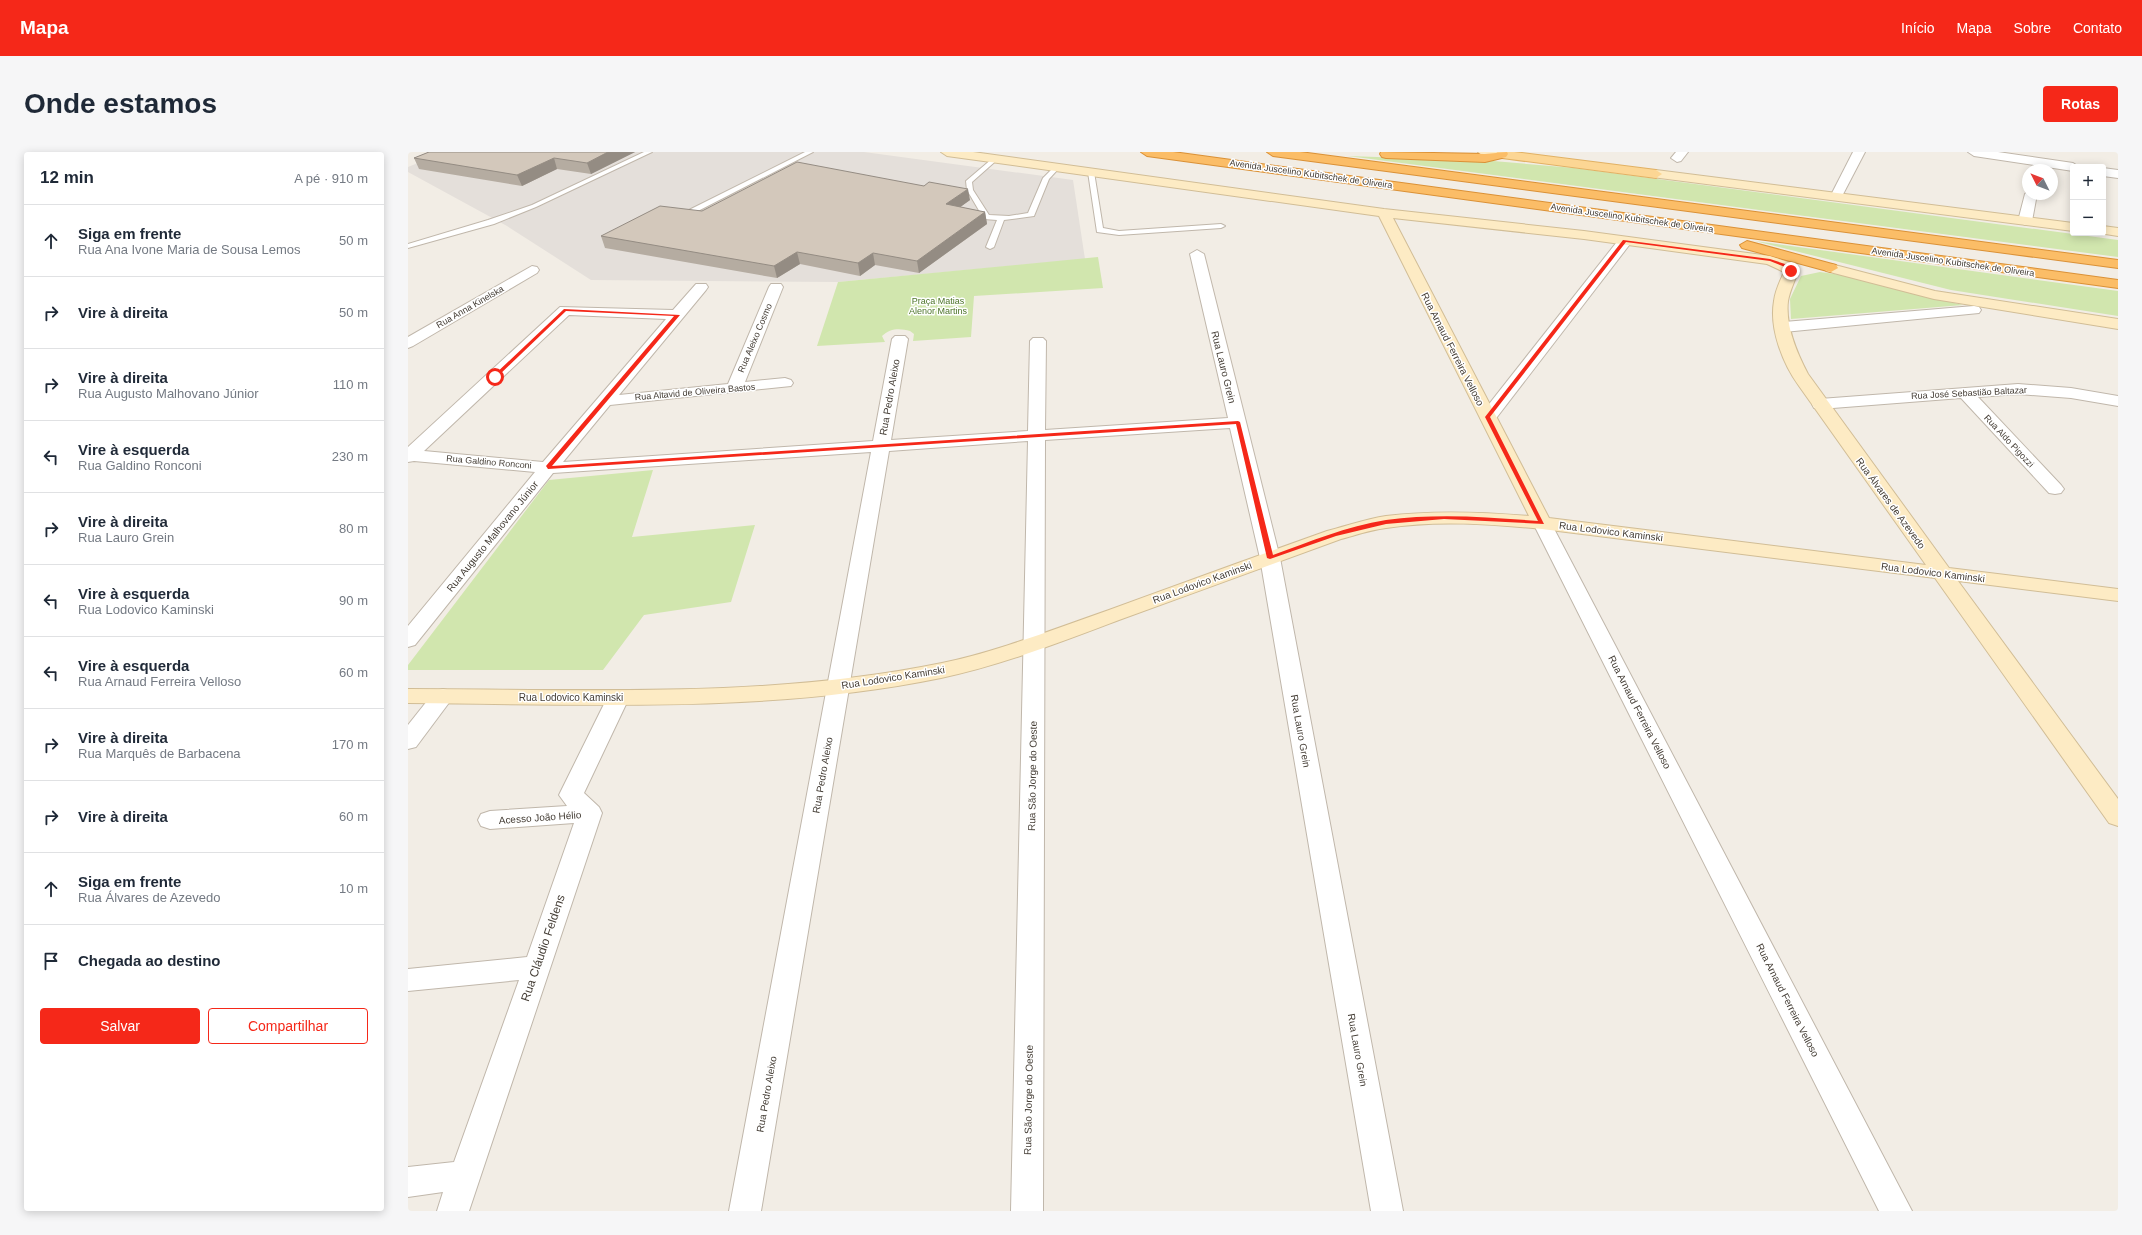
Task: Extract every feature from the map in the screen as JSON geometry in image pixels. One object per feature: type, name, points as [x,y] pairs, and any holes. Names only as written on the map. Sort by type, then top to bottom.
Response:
[{"type":"highway","name":"Avenida Juscelino Kubitschek de Oliveira","points":[[1147,152],[2118,284]]},
{"type":"highway","name":"Avenida Juscelino Kubitschek de Oliveira","points":[[1273,152],[2118,264]]},
{"type":"highway","points":[[1340,152],[1485,158],[1504,153]]},
{"type":"highway","points":[[1631,218],[1704,234],[1831,268]]},
{"type":"main road","points":[[1504,153],[1656,174]]},
{"type":"street","points":[[947,152],[1384,213],[1625,241]]},
{"type":"street","points":[[1484,152],[1504,153]]},
{"type":"street","points":[[1836,197],[1859,152]]},
{"type":"street","points":[[1974,152],[2070,166]]},
{"type":"street","points":[[2106,172],[2118,174]]},
{"type":"street","points":[[1656,174],[2070,227]]},
{"type":"street","points":[[2025,221],[2030,200]]},
{"type":"street","name":"Rua Arnaud Ferreira Velloso","points":[[1384,213],[1896,1211]]},
{"type":"street","points":[[2106,230],[2118,232]]},
{"type":"street","points":[[1488,417],[1625,241]]},
{"type":"street","name":"Rua Álvares de Azevedo","points":[[1625,241],[1770,260],[1786,266],[1791,271],[1781,302],[1784,327],[1796,368],[1820,404],[1942,573],[2109,793],[2118,817]]},
{"type":"street","name":"Rua Lauro Grein","points":[[1197,254],[1270,558],[1387,1211]]},
{"type":"street","points":[[1831,268],[1934,295],[2118,324]]},
{"type":"street","name":"Rua Anna Kinelska","points":[[408,343],[532,270]]},
{"type":"street","name":"Rua Augusto Malhovano Júnior","points":[[408,640],[548,468],[701,287]]},
{"type":"street","name":"Rua Aleixo Cosmo","points":[[734,388],[776,287]]},
{"type":"street","points":[[409,456],[565,310],[677,315]]},
{"type":"street","points":[[1784,327],[1974,310]]},
{"type":"street","name":"Rua Pedro Aleixo","points":[[745,1211],[900,339]]},
{"type":"street","name":"Rua São Jorge do Oeste","points":[[1027,1211],[1038,341]]},
{"type":"street","name":"Rua Altavid de Oliveira Bastos","points":[[604,401],[786,383]]},
{"type":"street","name":"Rua José Sebastião Baltazar","points":[[1820,404],[2018,389],[2044,390],[2118,400]]},
{"type":"street","name":"Rua Aldo Pigozzi","points":[[1964,392],[2055,489]]},
{"type":"street","name":"Rua Galdino Ronconi","points":[[409,456],[548,468],[1238,422]]},
{"type":"street","name":"Rua Lodovico Kaminski","points":[[408,696],[618,698],[744,695],[838,686],[928,673],[995,656],[1034,644],[1334,535],[1386,522],[1444,518],[1481,518],[1542,523],[2118,596]]},
{"type":"street","points":[[408,741],[443,696]]},
{"type":"street","points":[[590,813],[571,795],[618,698]]},
{"type":"street","name":"Acesso João Hélio","points":[[490,820],[590,813]]},
{"type":"street","name":"Rua Cláudio Feldens","points":[[453,1211],[590,813]]},
{"type":"street","points":[[408,980],[536,967]]},
{"type":"street","points":[[408,1182],[465,1175]]},
{"type":"lane","points":[[408,246],[491,222],[534,206],[649,152]]},
{"type":"lane","points":[[691,211],[810,152]]},
{"type":"lane","points":[[995,159],[969,181],[970,190],[986,217],[1001,219],[1022,217],[1031,214],[1046,178],[1057,168]]},
{"type":"lane","points":[[1091,172],[1100,230],[1119,234],[1222,226]]},
{"type":"lane","points":[[990,247],[1001,219]]},
{"type":"shaded area","points":[[445,152],[864,152],[1073,180],[1085,259],[838,282],[591,280],[507,226],[408,172],[408,167]]},
{"type":"green space","points":[[1348,156],[1493,161],[1574,168],[2070,234],[2070,236],[2088,236],[2118,240],[2118,257]]},
{"type":"green space","points":[[1755,241],[2118,291],[2118,316],[1951,290]]},
{"type":"green space","name":"Praça Matias Alenor Martins","points":[[1098,257],[1103,288],[974,296],[971,337],[913,341],[914,334],[910,331],[899,329],[885,333],[882,336],[885,342],[817,346],[838,282]]},
{"type":"green space","points":[[1820,272],[1838,274],[1874,282],[1963,305],[1791,319],[1790,299],[1801,276]]},
{"type":"green space","points":[[653,470],[632,537],[755,525],[731,602],[644,615],[603,670],[408,670],[408,665],[549,480]]},
{"type":"building","points":[[429,152],[608,152],[587,163],[554,158],[517,175],[414,158]]},
{"type":"building","points":[[797,162],[924,186],[929,182],[968,189],[946,204],[985,212],[917,261],[873,253],[858,263],[797,252],[774,266],[601,236],[660,206],[702,211]]},
{"type":"route","points":[[495,377],[565,310],[677,315],[548,468],[1238,422],[1270,558],[1334,535],[1386,522],[1415,519],[1481,518],[1542,523],[1488,417],[1625,241],[1770,260],[1790,268],[1791,271]]}]
